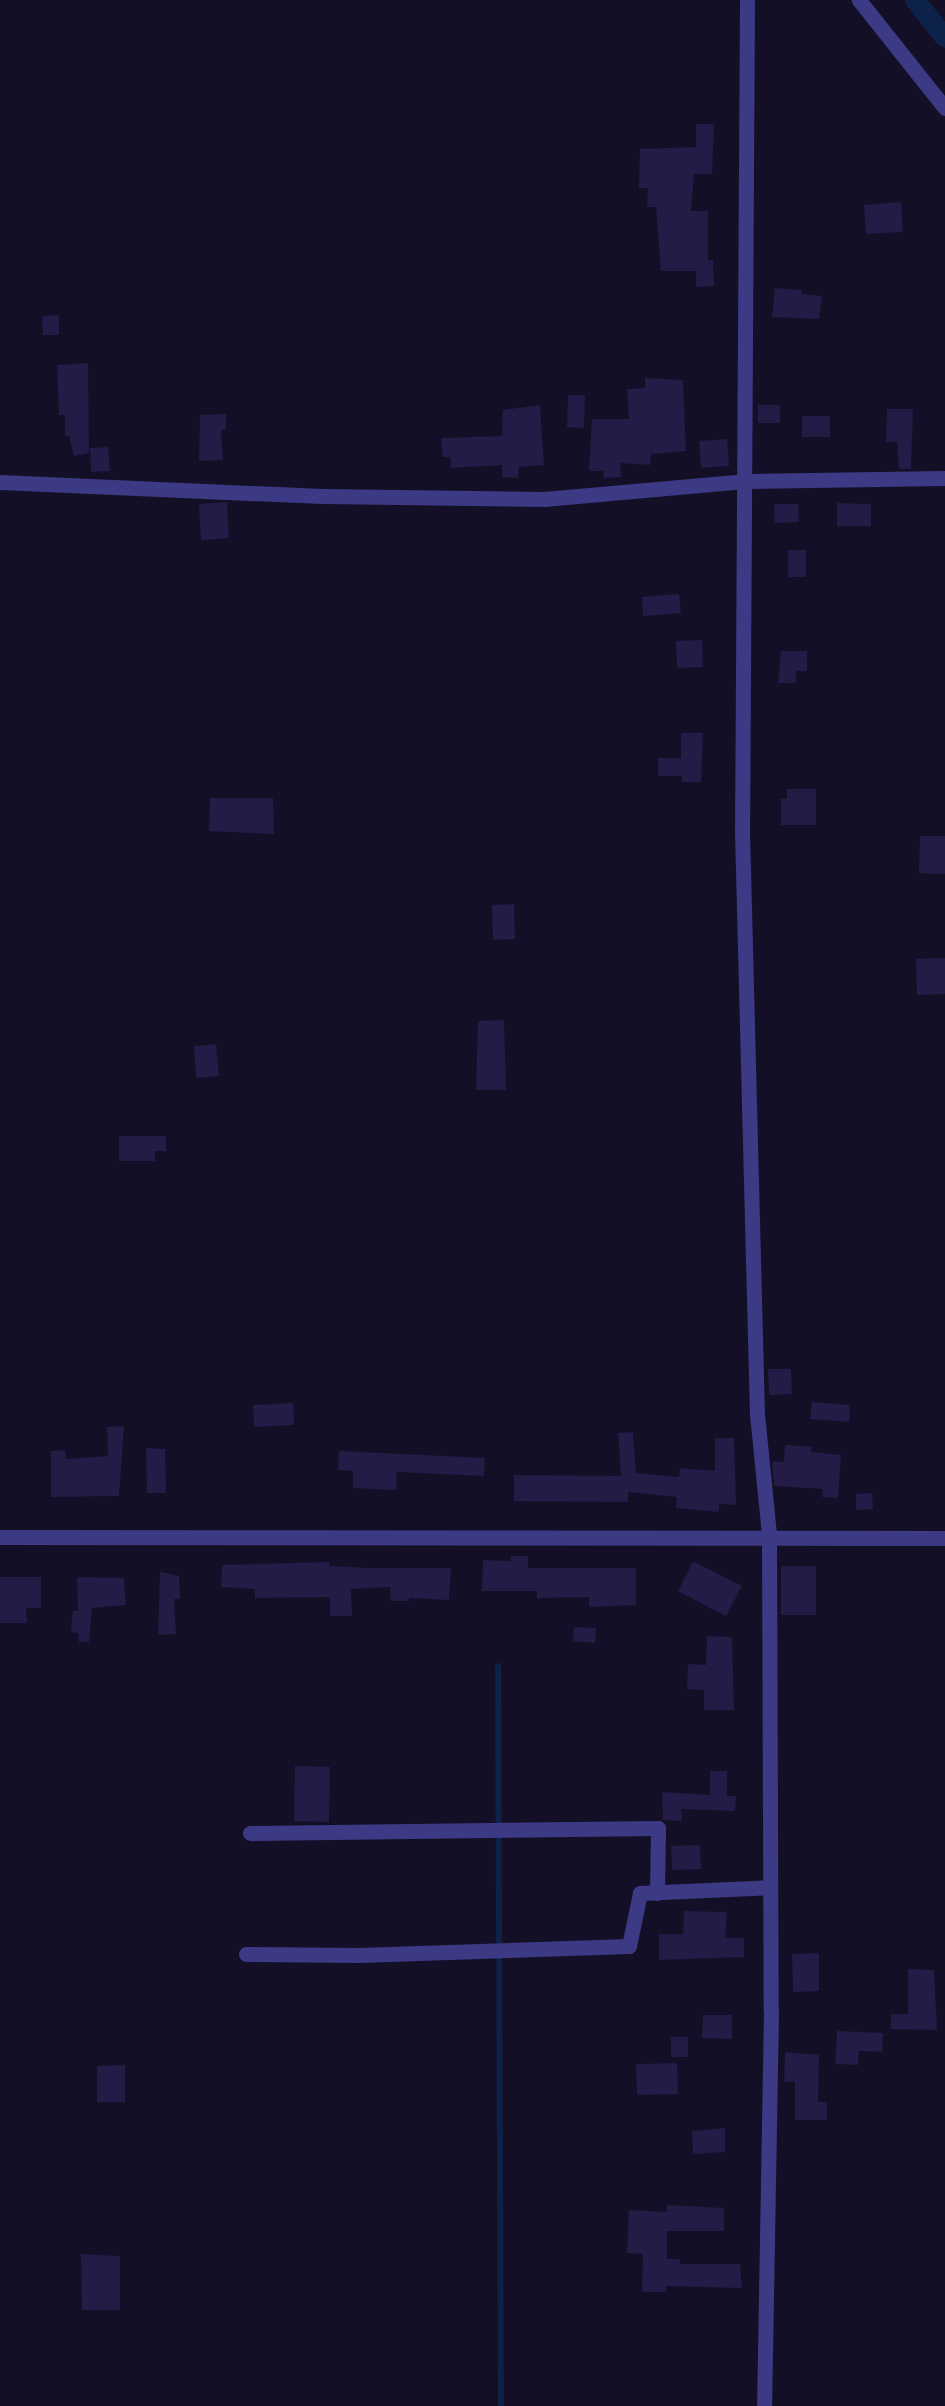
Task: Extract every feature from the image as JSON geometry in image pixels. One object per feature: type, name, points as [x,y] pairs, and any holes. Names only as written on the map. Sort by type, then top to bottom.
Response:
[{"type":"street","points":[[747,0],[747,481],[742,831],[746,1105],[757,1414],[769,1535],[770,1887],[764,2406]]},
{"type":"street","points":[[859,0],[945,108]]},
{"type":"street","points":[[0,482],[322,496],[544,499],[747,481],[945,478]]},
{"type":"street","points":[[0,1537],[769,1535],[945,1538]]},
{"type":"street","points":[[250,1833],[658,1828],[657,1893]]},
{"type":"street","points":[[246,1954],[359,1955],[629,1946],[640,1893],[770,1887]]},
{"type":"building","points":[[696,124],[714,124],[712,174],[694,174],[691,211],[708,211],[708,260],[713,260],[714,286],[696,287],[696,271],[661,271],[656,207],[647,207],[648,188],[639,188],[640,149],[696,147]]},
{"type":"building","points":[[901,202],[903,232],[866,234],[864,205]]},
{"type":"building","points":[[775,288],[802,290],[801,294],[822,296],[819,319],[772,317]]},
{"type":"building","points":[[59,315],[59,335],[43,335],[42,316]]},
{"type":"building","points":[[88,363],[89,453],[74,456],[69,436],[65,436],[65,415],[59,415],[57,365]]},
{"type":"building","points":[[645,378],[683,380],[686,451],[651,454],[650,465],[620,463],[621,477],[604,478],[603,471],[589,471],[592,419],[629,419],[627,389],[645,388]]},
{"type":"building","points":[[568,395],[585,395],[584,428],[567,427]]},
{"type":"building","points":[[540,405],[544,465],[519,467],[518,478],[502,477],[502,465],[451,468],[450,457],[443,457],[441,438],[502,436],[503,410]]},
{"type":"building","points":[[758,405],[780,405],[780,423],[758,423]]},
{"type":"building","points":[[887,409],[913,409],[911,469],[899,469],[897,442],[886,442]]},
{"type":"building","points":[[226,414],[226,429],[221,430],[223,460],[199,461],[200,415]]},
{"type":"building","points":[[802,416],[830,416],[830,437],[802,437]]},
{"type":"building","points":[[727,439],[729,466],[701,468],[699,441]]},
{"type":"building","points":[[108,447],[110,471],[91,472],[90,448]]},
{"type":"building","points":[[227,502],[229,538],[201,540],[199,504]]},
{"type":"building","points":[[837,503],[871,504],[871,526],[837,526]]},
{"type":"building","points":[[774,504],[798,504],[799,522],[775,523]]},
{"type":"building","points":[[788,550],[806,550],[806,577],[788,577]]},
{"type":"building","points":[[679,594],[681,613],[643,616],[642,597]]},
{"type":"building","points":[[702,640],[703,667],[677,668],[676,641]]},
{"type":"building","points":[[781,651],[807,651],[807,671],[796,671],[796,683],[778,683]]},
{"type":"building","points":[[681,733],[703,733],[701,782],[682,782],[682,776],[658,776],[658,758],[681,758]]},
{"type":"building","points":[[787,789],[816,789],[816,825],[781,825],[781,799],[787,799]]},
{"type":"building","points":[[210,798],[273,798],[274,834],[209,831]]},
{"type":"building","points":[[920,836],[945,836],[945,874],[919,873]]},
{"type":"building","points":[[514,904],[515,939],[493,940],[492,905]]},
{"type":"building","points":[[945,958],[945,994],[917,995],[916,959]]},
{"type":"building","points":[[504,1020],[506,1090],[476,1090],[478,1021]]},
{"type":"building","points":[[216,1044],[219,1076],[196,1078],[194,1046]]},
{"type":"building","points":[[119,1136],[166,1136],[166,1151],[155,1151],[155,1161],[119,1161]]},
{"type":"building","points":[[768,1369],[791,1369],[792,1394],[769,1395]]},
{"type":"building","points":[[812,1402],[850,1405],[849,1422],[810,1419]]},
{"type":"building","points":[[293,1403],[294,1425],[254,1427],[253,1405]]},
{"type":"building","points":[[124,1426],[119,1496],[51,1497],[51,1451],[65,1450],[66,1459],[108,1456],[107,1427]]},
{"type":"building","points":[[633,1432],[636,1473],[679,1477],[680,1468],[715,1471],[715,1438],[734,1438],[736,1505],[719,1504],[719,1512],[676,1508],[677,1497],[628,1492],[628,1502],[514,1501],[514,1475],[621,1476],[618,1433]]},
{"type":"building","points":[[785,1445],[812,1447],[811,1452],[841,1455],[838,1498],[822,1497],[823,1489],[774,1486],[772,1461],[784,1462]]},
{"type":"building","points":[[146,1448],[165,1449],[166,1493],[147,1493]]},
{"type":"building","points":[[339,1451],[485,1458],[484,1476],[397,1472],[396,1490],[353,1488],[353,1471],[338,1470]]},
{"type":"building","points":[[872,1493],[873,1509],[856,1510],[856,1494]]},
{"type":"building","points":[[511,1556],[528,1556],[528,1568],[636,1568],[636,1605],[589,1607],[589,1597],[537,1598],[537,1591],[482,1591],[483,1560],[511,1561]]},
{"type":"building","points":[[693,1561],[742,1586],[726,1616],[678,1591]]},
{"type":"building","points":[[329,1562],[329,1566],[451,1568],[449,1600],[409,1598],[409,1601],[391,1601],[390,1587],[351,1589],[352,1616],[330,1616],[330,1597],[255,1598],[255,1589],[221,1587],[222,1565]]},
{"type":"building","points":[[781,1566],[816,1566],[816,1615],[781,1615]]},
{"type":"building","points":[[160,1572],[179,1576],[180,1599],[174,1599],[176,1634],[158,1635]]},
{"type":"building","points":[[0,1577],[41,1577],[41,1608],[26,1608],[27,1623],[0,1623]]},
{"type":"building","points":[[77,1577],[124,1578],[126,1605],[92,1608],[89,1642],[79,1642],[78,1633],[71,1632],[73,1611],[78,1611]]},
{"type":"building","points":[[574,1627],[596,1628],[595,1643],[573,1641]]},
{"type":"building","points":[[707,1636],[732,1637],[734,1710],[704,1710],[704,1690],[687,1689],[688,1664],[706,1665]]},
{"type":"building","points":[[295,1766],[330,1767],[329,1822],[294,1821]]},
{"type":"building","points":[[710,1771],[727,1771],[727,1796],[736,1796],[735,1811],[681,1809],[682,1821],[663,1820],[662,1792],[710,1795]]},
{"type":"building","points":[[700,1845],[701,1869],[672,1870],[671,1846]]},
{"type":"building","points":[[684,1911],[727,1912],[725,1938],[744,1938],[744,1957],[659,1960],[659,1934],[683,1934]]},
{"type":"building","points":[[819,1953],[819,1991],[793,1992],[792,1954]]},
{"type":"building","points":[[908,1969],[934,1970],[937,2030],[891,2029],[891,2014],[908,2014]]},
{"type":"building","points":[[703,2015],[732,2015],[732,2039],[702,2038]]},
{"type":"building","points":[[837,2031],[883,2033],[882,2052],[859,2051],[858,2065],[835,2064]]},
{"type":"building","points":[[671,2037],[688,2037],[688,2057],[671,2057]]},
{"type":"building","points":[[785,2052],[819,2055],[818,2102],[827,2102],[827,2120],[795,2120],[795,2082],[784,2082]]},
{"type":"building","points":[[677,2063],[678,2094],[637,2095],[636,2064]]},
{"type":"building","points":[[125,2065],[125,2102],[97,2102],[97,2066]]},
{"type":"building","points":[[725,2128],[725,2152],[693,2154],[692,2131]]},
{"type":"building","points":[[667,2205],[724,2208],[724,2231],[667,2231],[667,2259],[680,2259],[680,2264],[740,2264],[742,2288],[666,2286],[666,2292],[642,2292],[643,2254],[627,2253],[629,2210],[667,2212]]},
{"type":"building","points":[[81,2254],[120,2256],[120,2310],[82,2310]]},
{"type":"waterway","points":[[915,0],[945,38]]},
{"type":"waterway","points":[[498,1666],[501,2406]]}]
